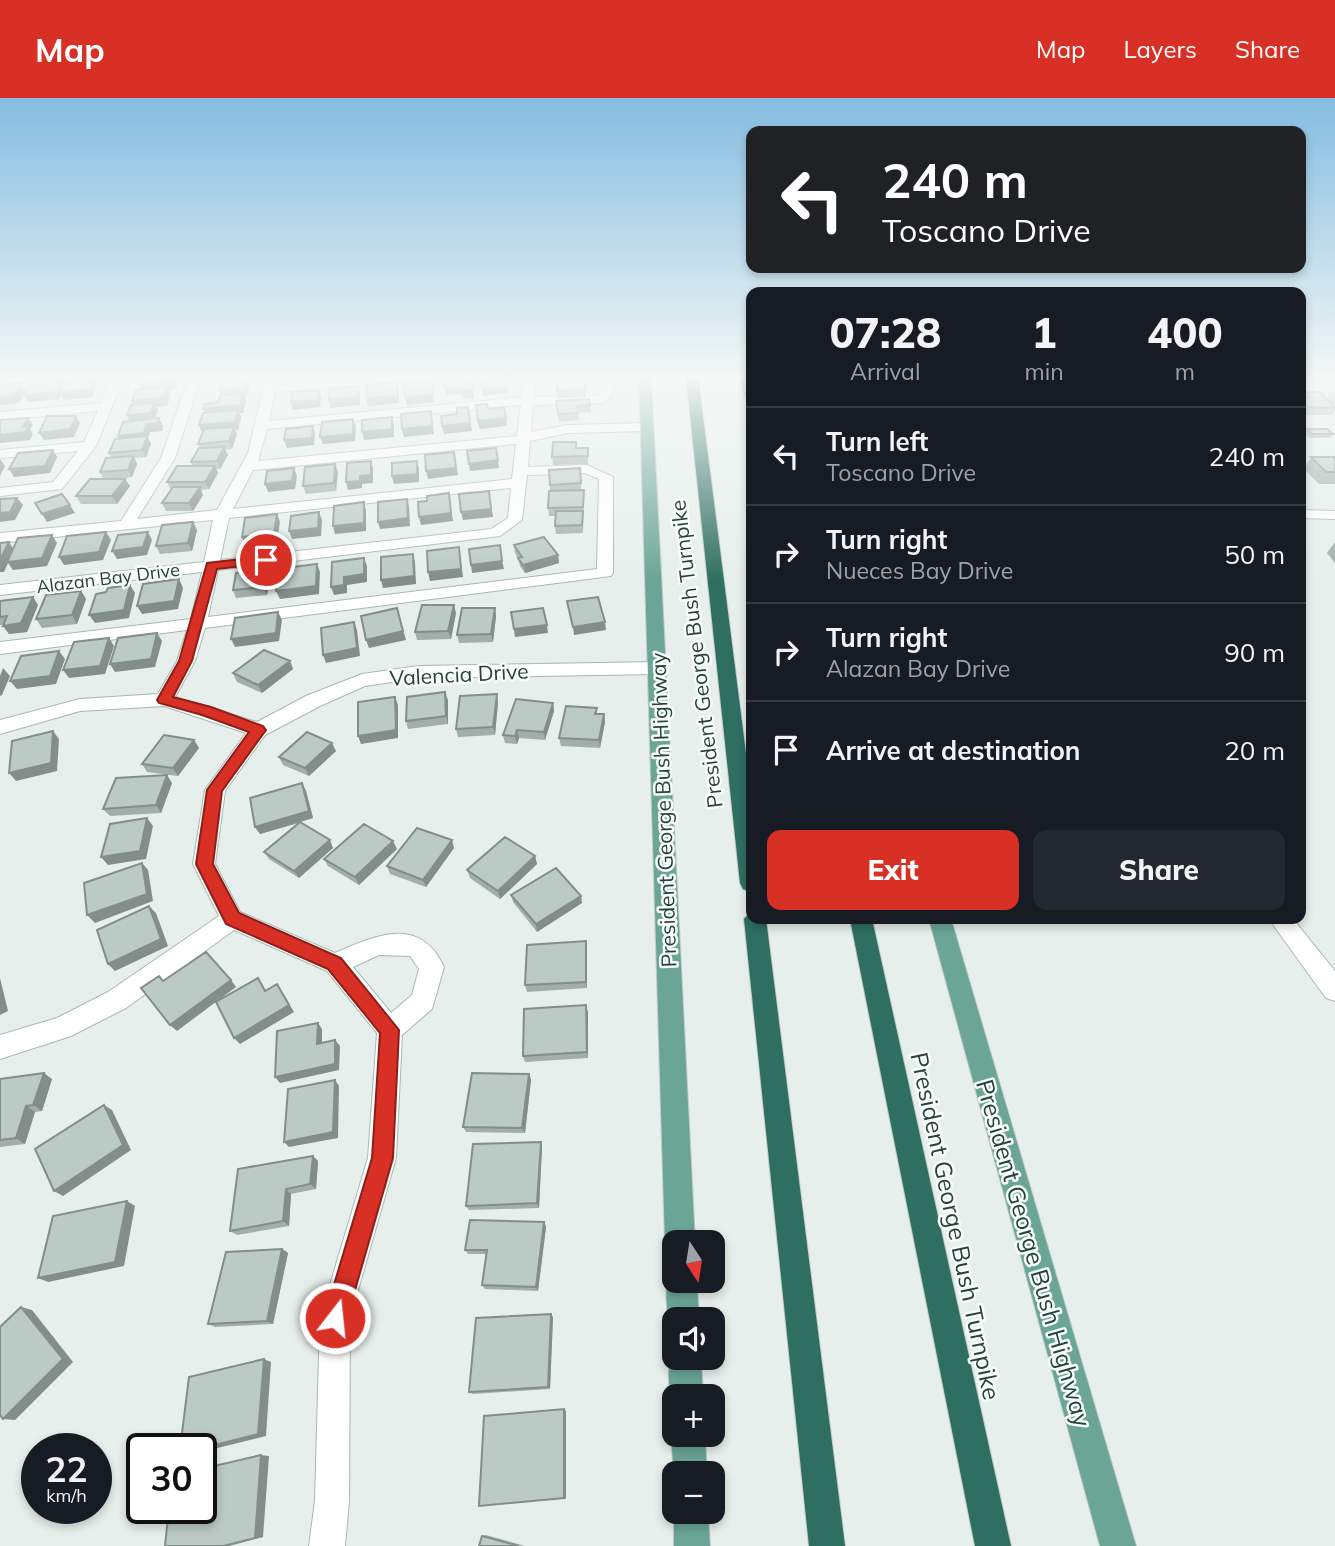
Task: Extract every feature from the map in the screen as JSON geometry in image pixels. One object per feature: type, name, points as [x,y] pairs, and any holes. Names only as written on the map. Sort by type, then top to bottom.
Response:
[{"type":"highway","name":"President George Bush Turnpike","points":[[700,445],[746,840]]},
{"type":"highway","points":[[756,924],[828,1546]]},
{"type":"highway","name":"President George Bush Turnpike","points":[[862,924],[993,1546]]},
{"type":"main road","name":"President George Bush Highway","points":[[648,445],[681,1230]]},
{"type":"main road","name":"President George Bush Highway","points":[[941,924],[1118,1546]]},
{"type":"main road","points":[[691,1524],[692,1546]]},
{"type":"street","points":[[126,524],[173,445]]},
{"type":"street","points":[[164,700],[186,661],[198,624],[222,515],[248,466],[255,445]]},
{"type":"street","points":[[248,466],[466,445]]},
{"type":"street","points":[[519,477],[522,445]]},
{"type":"street","points":[[0,454],[89,446]]},
{"type":"street","points":[[0,492],[57,486],[89,446]]},
{"type":"street","points":[[0,538],[222,515],[587,469],[606,477],[605,573],[0,648]]},
{"type":"street","name":"Alazan Bay Drive","points":[[0,590],[485,536],[515,520],[519,477]]},
{"type":"street","points":[[1306,514],[1335,515]]},
{"type":"street","name":"Valencia Drive","points":[[232,919],[204,864],[215,790],[258,730],[313,701],[362,680],[419,672],[658,668]]},
{"type":"street","points":[[0,727],[79,705],[164,700],[206,711],[258,730]]},
{"type":"street","points":[[0,1047],[62,1028],[117,1000],[232,919],[335,964],[390,1030],[382,1158],[335,1318],[332,1502],[327,1546]]},
{"type":"street","points":[[1284,924],[1335,990]]},
{"type":"street","points":[[335,964],[377,944],[416,946],[432,967],[424,1001],[390,1030]]},
{"type":"building","points":[[113,445],[144,445],[142,450],[109,453]]},
{"type":"building","points":[[553,445],[576,445],[576,448],[588,448],[588,456],[552,457]]},
{"type":"building","points":[[224,447],[217,461],[191,462],[199,448]]},
{"type":"building","points":[[496,448],[498,460],[469,464],[467,451]]},
{"type":"building","points":[[53,450],[45,466],[9,469],[18,453]]},
{"type":"building","points":[[454,452],[456,468],[426,471],[425,455]]},
{"type":"building","points":[[133,456],[128,470],[100,472],[106,458]]},
{"type":"building","points":[[1311,457],[1335,457],[1335,472],[1326,472]]},
{"type":"building","points":[[371,461],[371,475],[360,476],[360,481],[346,482],[347,463]]},
{"type":"building","points":[[417,461],[417,474],[392,476],[392,463]]},
{"type":"building","points":[[335,464],[334,483],[303,486],[305,467]]},
{"type":"building","points":[[177,466],[215,466],[205,482],[167,482]]},
{"type":"building","points":[[294,468],[292,481],[265,484],[267,471]]},
{"type":"building","points":[[580,468],[581,483],[550,485],[549,470]]},
{"type":"building","points":[[90,479],[125,479],[112,496],[76,496]]},
{"type":"building","points":[[173,487],[200,487],[189,503],[162,503]]},
{"type":"building","points":[[584,490],[583,507],[548,508],[549,491]]},
{"type":"building","points":[[489,491],[491,509],[461,512],[459,494]]},
{"type":"building","points":[[449,493],[451,513],[419,517],[418,502],[427,501],[427,496]]},
{"type":"building","points":[[62,494],[70,505],[42,514],[35,503]]},
{"type":"building","points":[[17,498],[10,512],[0,513],[0,499]]},
{"type":"building","points":[[407,499],[408,518],[378,522],[378,502]]},
{"type":"building","points":[[364,502],[364,523],[333,526],[334,506]]},
{"type":"building","points":[[556,511],[583,511],[582,525],[555,526]]},
{"type":"building","points":[[319,512],[318,528],[289,531],[291,516]]},
{"type":"building","points":[[277,514],[274,533],[242,537],[245,518]]},
{"type":"building","points":[[193,522],[188,543],[156,546],[162,525]]},
{"type":"building","points":[[106,532],[99,552],[59,557],[67,536]]},
{"type":"building","points":[[148,532],[143,547],[112,551],[118,535]]},
{"type":"building","points":[[52,535],[42,558],[7,562],[18,538]]},
{"type":"building","points":[[544,537],[558,555],[523,565],[518,558],[522,557],[514,545]]},
{"type":"building","points":[[9,542],[0,560],[0,543]]},
{"type":"building","points":[[500,545],[502,561],[471,565],[469,549]]},
{"type":"building","points":[[459,547],[461,569],[428,572],[427,551]]},
{"type":"building","points":[[413,554],[414,576],[381,580],[381,557]]},
{"type":"building","points":[[364,558],[364,574],[344,577],[344,585],[331,587],[332,562]]},
{"type":"building","points":[[317,564],[316,586],[276,591],[277,582],[284,581],[285,568]]},
{"type":"building","points":[[266,570],[263,587],[233,590],[236,573]]},
{"type":"building","points":[[179,579],[174,601],[137,606],[143,584]]},
{"type":"building","points":[[130,585],[124,610],[89,615],[96,594],[106,592],[108,588]]},
{"type":"building","points":[[81,591],[72,615],[36,619],[46,595]]},
{"type":"building","points":[[33,597],[21,623],[3,626],[7,616],[0,617],[0,601]]},
{"type":"building","points":[[598,597],[605,622],[573,627],[567,601]]},
{"type":"building","points":[[422,605],[454,605],[448,631],[415,632]]},
{"type":"building","points":[[397,608],[403,631],[366,640],[361,616]]},
{"type":"building","points":[[462,608],[495,608],[491,634],[457,635]]},
{"type":"building","points":[[543,608],[547,625],[514,629],[511,612]]},
{"type":"building","points":[[278,612],[276,633],[231,639],[235,618]]},
{"type":"building","points":[[354,622],[357,648],[323,655],[321,628]]},
{"type":"building","points":[[157,633],[151,659],[110,664],[118,638]]},
{"type":"building","points":[[109,638],[100,666],[63,670],[74,642]]},
{"type":"building","points":[[264,650],[290,661],[258,685],[233,673]]},
{"type":"building","points":[[59,651],[50,676],[10,681],[21,656]]},
{"type":"building","points":[[445,692],[446,716],[406,721],[407,697]]},
{"type":"building","points":[[497,694],[493,727],[456,729],[460,696]]},
{"type":"building","points":[[395,697],[396,730],[358,736],[358,702]]},
{"type":"building","points":[[516,699],[553,703],[544,732],[517,730],[515,736],[503,735]]},
{"type":"building","points":[[566,706],[597,708],[595,714],[604,714],[599,740],[559,738]]},
{"type":"building","points":[[53,731],[51,763],[9,773],[12,741]]},
{"type":"building","points":[[307,732],[332,743],[305,768],[279,757]]},
{"type":"building","points":[[164,735],[194,740],[173,768],[142,764]]},
{"type":"building","points":[[167,775],[156,805],[103,809],[116,778]]},
{"type":"building","points":[[302,783],[309,811],[255,827],[250,798]]},
{"type":"building","points":[[147,818],[140,851],[101,857],[110,824]]},
{"type":"building","points":[[300,822],[330,840],[294,871],[264,852]]},
{"type":"building","points":[[364,824],[393,841],[355,877],[324,859]]},
{"type":"building","points":[[417,828],[452,840],[423,880],[387,866]]},
{"type":"building","points":[[505,837],[535,856],[498,891],[467,870]]},
{"type":"building","points":[[142,863],[147,894],[87,915],[84,883]]},
{"type":"building","points":[[556,868],[581,896],[536,924],[511,895]]},
{"type":"building","points":[[149,906],[161,939],[108,964],[97,930]]},
{"type":"building","points":[[586,941],[586,982],[525,985],[527,945]]},
{"type":"building","points":[[206,952],[231,980],[170,1025],[141,988],[159,976],[163,981]]},
{"type":"building","points":[[258,978],[265,991],[277,984],[289,1005],[234,1038],[216,1002]]},
{"type":"building","points":[[586,1005],[587,1052],[523,1056],[524,1009]]},
{"type":"building","points":[[318,1023],[317,1044],[335,1040],[335,1064],[275,1077],[277,1031]]},
{"type":"building","points":[[44,1073],[33,1105],[26,1106],[16,1138],[0,1140],[0,1079]]},
{"type":"building","points":[[472,1073],[529,1074],[522,1128],[463,1127]]},
{"type":"building","points":[[335,1080],[333,1132],[284,1142],[288,1089]]},
{"type":"building","points":[[104,1105],[123,1145],[54,1191],[35,1149]]},
{"type":"building","points":[[541,1142],[537,1203],[466,1206],[473,1144]]},
{"type":"building","points":[[313,1156],[310,1184],[286,1189],[283,1221],[230,1231],[238,1169]]},
{"type":"building","points":[[127,1201],[115,1262],[38,1278],[53,1216]]},
{"type":"building","points":[[470,1220],[544,1222],[536,1287],[482,1285],[487,1250],[465,1250]]},
{"type":"building","points":[[282,1249],[267,1321],[208,1324],[226,1252]]},
{"type":"building","points":[[21,1307],[63,1359],[3,1419],[0,1415],[0,1327]]},
{"type":"building","points":[[551,1314],[548,1387],[469,1392],[476,1318]]},
{"type":"building","points":[[264,1359],[258,1434],[217,1444],[217,1433],[182,1433],[189,1377]]},
{"type":"building","points":[[564,1409],[564,1498],[479,1506],[484,1416]]},
{"type":"building","points":[[261,1455],[255,1538],[223,1546],[165,1546],[167,1524],[217,1524],[217,1465]]},
{"type":"building","points":[[482,1536],[519,1546],[479,1546]]},
{"type":"route","points":[[266,560],[211,566],[198,624],[186,661],[164,700],[206,711],[258,730],[215,790],[204,864],[232,919],[335,964],[390,1030],[382,1158],[335,1318]]}]
